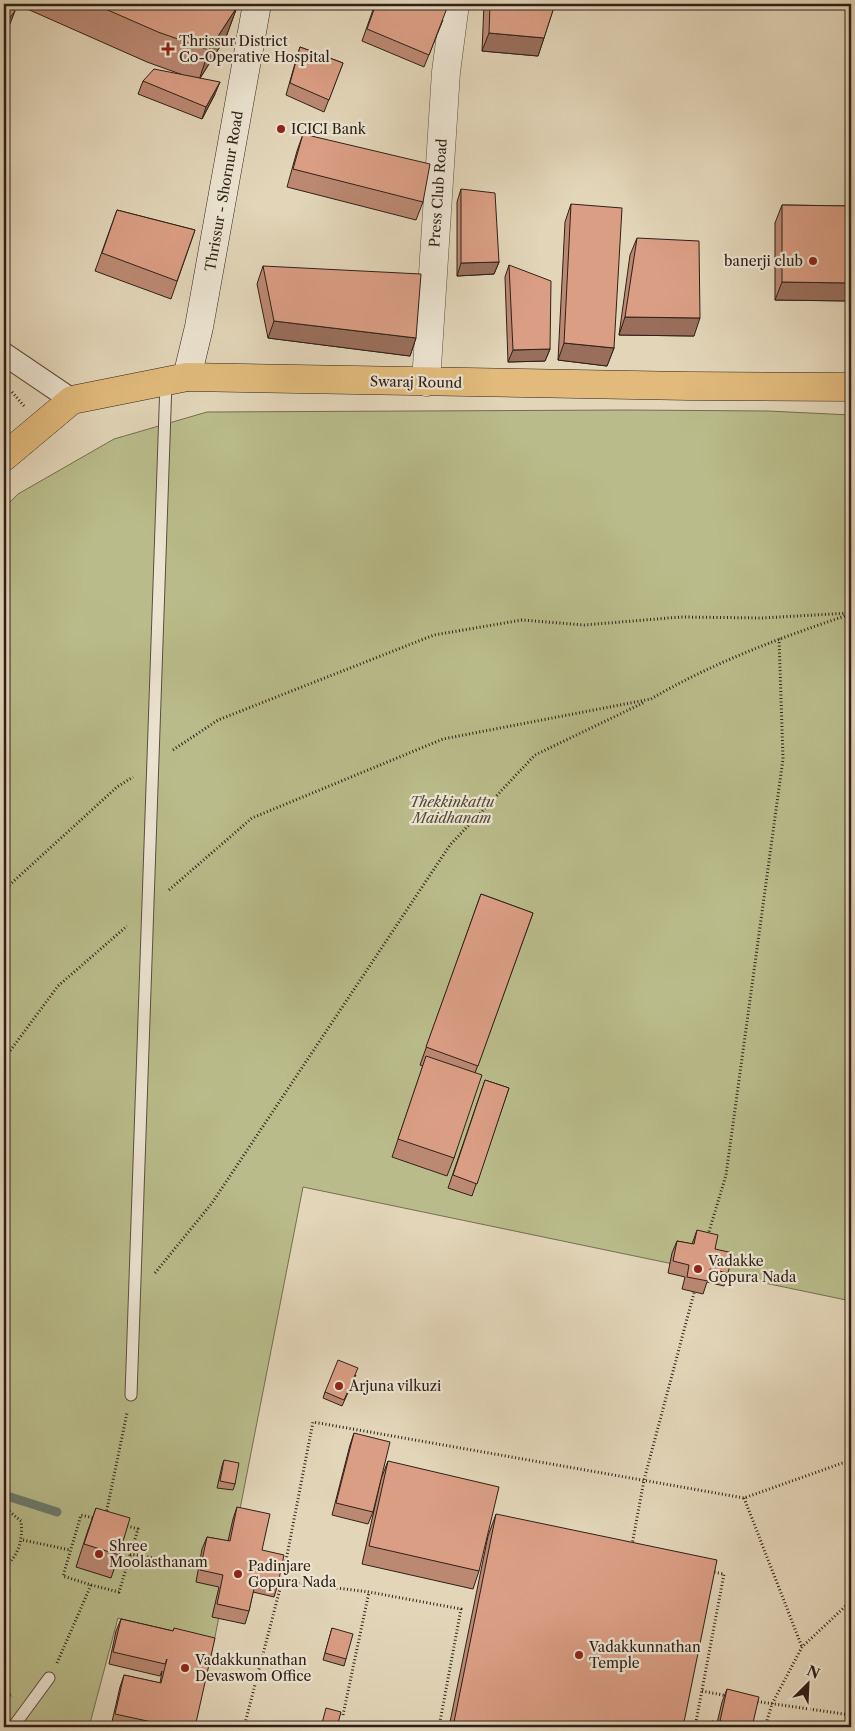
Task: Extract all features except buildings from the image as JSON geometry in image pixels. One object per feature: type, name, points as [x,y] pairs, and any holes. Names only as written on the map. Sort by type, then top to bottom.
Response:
[{"type":"main road","name":"Thrissur - Shornur Road","points":[[176,380],[199,327],[257,4]]},
{"type":"main road","name":"Press Club Road","points":[[426,382],[446,72],[455,4]]},
{"type":"main road","name":"Swaraj Round","points":[[4,457],[72,400],[176,380],[851,387]]},
{"type":"street","points":[[4,354],[72,400]]},
{"type":"lane","points":[[131,1395],[152,764],[176,380]]},
{"type":"lane","points":[[13,1727],[49,1678]]},
{"type":"path","points":[[4,890],[117,787],[218,720],[434,635],[522,620],[584,625],[682,617],[762,618],[851,613]]},
{"type":"path","points":[[134,1299],[212,1203],[450,845],[534,755],[650,699],[678,683],[779,638],[851,613]]},
{"type":"path","points":[[708,1236],[726,1175],[783,759],[779,638]]},
{"type":"path","points":[[4,1059],[58,986],[252,818],[443,739],[650,699]]},
{"type":"path","points":[[632,1546],[644,1480],[696,1282]]},
{"type":"path","points":[[104,1520],[131,1395]]},
{"type":"path","points":[[244,1727],[282,1581],[312,1422],[744,1498],[851,1460]]},
{"type":"path","points":[[744,1498],[802,1647]]},
{"type":"path","points":[[4,1507],[21,1521],[23,1540],[15,1555],[4,1568]]},
{"type":"path","points":[[97,1518],[81,1515],[63,1576],[119,1592],[138,1529],[121,1524]]},
{"type":"path","points":[[23,1540],[70,1550]]},
{"type":"path","points":[[130,1554],[209,1568]]},
{"type":"path","points":[[695,1727],[724,1574],[705,1570]]},
{"type":"path","points":[[277,1581],[369,1592],[461,1609],[439,1727]]},
{"type":"path","points":[[49,1678],[66,1646],[90,1585]]},
{"type":"path","points":[[343,1715],[369,1592]]},
{"type":"path","points":[[765,1727],[772,1704],[802,1647],[851,1601]]},
{"type":"path","points":[[702,1691],[737,1697]]},
{"type":"path","points":[[746,1699],[851,1715]]},
{"type":"green space","name":"Thekkinkattu Maidhanam","points":[[768,411],[851,415],[851,1301],[303,1187],[214,1642],[118,1618],[89,1727],[4,1727],[4,508],[18,494],[114,439],[207,412]]},
{"type":"waterway","points":[[4,1495],[57,1512]]},
{"type":"place","name":"Thrissur District Co-Operative Hospital","points":[[168,49]]},
{"type":"place","name":"ICICI Bank","points":[[281,129]]},
{"type":"place","name":"banerji club","points":[[813,261]]},
{"type":"place","name":"Vadakke Gopura Nada","points":[[698,1269]]},
{"type":"place","name":"Arjuna vilkuzi","points":[[339,1386]]},
{"type":"place","name":"Shree Moolasthanam","points":[[99,1554]]},
{"type":"place","name":"Padinjare Gopura Nada","points":[[238,1574]]},
{"type":"place","name":"Vadakkunnathan Temple","points":[[579,1655]]},
{"type":"place","name":"Vadakkunnathan Devaswom Office","points":[[185,1668]]}]
